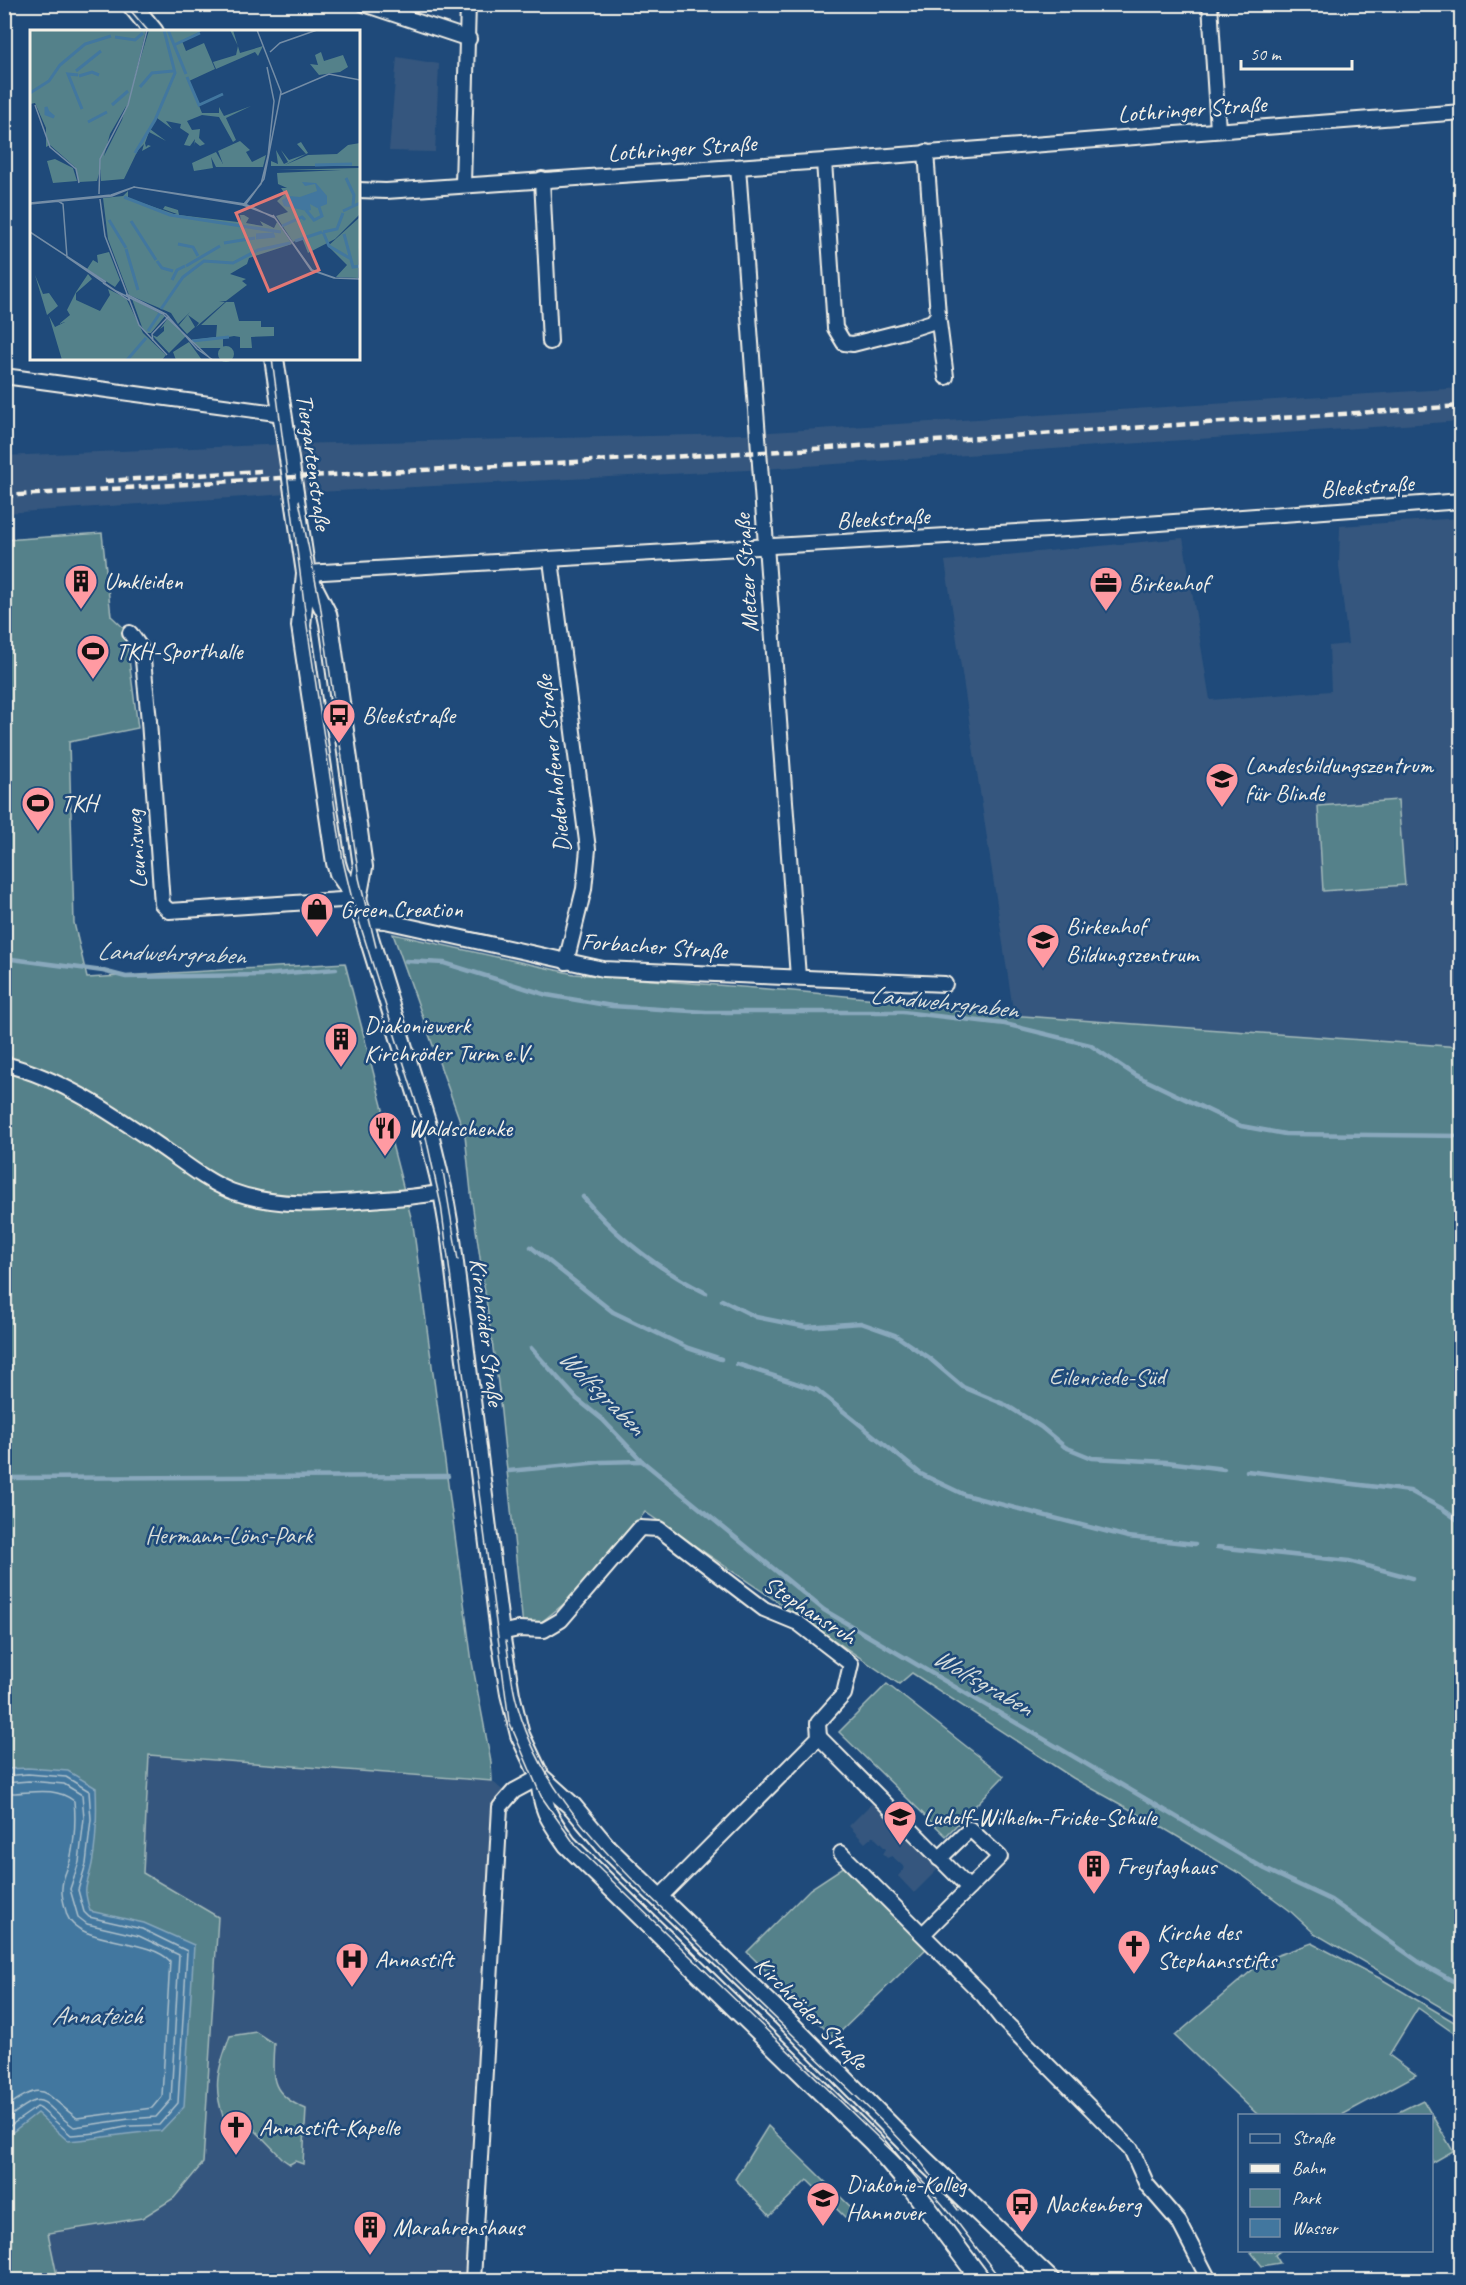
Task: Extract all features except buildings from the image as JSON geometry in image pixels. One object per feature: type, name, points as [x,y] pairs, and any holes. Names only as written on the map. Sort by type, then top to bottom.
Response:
[{"type":"main road","points":[[131,4],[152,30]]},
{"type":"main road","name":"Tiergartenstraße","points":[[274,360],[306,573],[301,626],[336,863],[339,873],[357,899]]},
{"type":"main road","name":"Tiergartenstraße","points":[[306,573],[327,614],[329,623],[363,867],[357,899]]},
{"type":"main road","name":"Kirchröder Straße","points":[[357,899],[426,1122],[443,1192],[451,1239],[500,1633],[510,1694],[520,1735],[540,1777],[573,1807],[608,1849],[1050,2280]]},
{"type":"main road","name":"Kirchröder Straße","points":[[540,1777],[541,1796],[547,1816],[567,1844],[873,2142],[913,2189],[981,2280]]},
{"type":"street","points":[[364,4],[469,39]]},
{"type":"street","points":[[463,184],[469,39],[468,4]]},
{"type":"street","points":[[1210,4],[1218,130]]},
{"type":"street","name":"Lothringer Straße","points":[[360,190],[386,191],[824,161],[1461,112]]},
{"type":"street","points":[[926,152],[938,315],[946,377]]},
{"type":"street","points":[[824,161],[835,328],[844,343],[853,344],[904,331],[932,322],[938,315]]},
{"type":"street","name":"Metzer Straße","points":[[738,167],[798,977]]},
{"type":"street","points":[[542,179],[550,342]]},
{"type":"street","points":[[4,376],[283,414]]},
{"type":"street","name":"Bleekstraße","points":[[306,573],[1130,526],[1461,501]]},
{"type":"street","name":"Diedenhofener Straße","points":[[551,560],[588,849],[584,889],[566,962]]},
{"type":"street","name":"Leunisweg","points":[[130,633],[142,650],[162,904],[169,911],[357,899]]},
{"type":"street","name":"Forbacher Straße","points":[[363,920],[385,921],[603,969],[945,984]]},
{"type":"street","points":[[4,1064],[45,1077],[96,1105],[204,1176],[230,1190],[258,1199],[286,1204],[326,1204],[443,1192]]},
{"type":"street","name":"Stephansruh","points":[[500,1633],[519,1629],[544,1630],[561,1620],[640,1528],[659,1529],[764,1609],[798,1623],[851,1664],[844,1694],[818,1723],[819,1737],[659,1898]]},
{"type":"street","points":[[819,1737],[969,1888]]},
{"type":"street","points":[[473,2280],[500,1807],[514,1791],[540,1777]]},
{"type":"street","points":[[923,1935],[1000,1857],[970,1829],[939,1858]]},
{"type":"street","points":[[841,1853],[983,1995],[1002,2019],[1131,2149],[1147,2185],[1179,2222],[1208,2278],[1206,2280]]},
{"type":"shaded area","points":[[397,57],[439,64],[435,152],[389,151]]},
{"type":"shaded area","points":[[1462,388],[1461,421],[747,470],[317,492],[5,513],[4,456],[288,444],[741,434]]},
{"type":"shaded area","name":"Landesbildungszentrum für Blinde","points":[[1461,518],[1461,1047],[1014,1016],[945,561],[1183,538],[1210,700],[1331,691],[1329,646],[1348,644],[1339,566],[1340,526]]},
{"type":"shaded area","name":"Annastift","points":[[149,1755],[492,1781],[509,1796],[500,1807],[473,2280],[58,2280],[48,2233],[142,2218],[218,1917],[143,1873]]},
{"type":"shaded area","name":"Ludolf-Wilhelm-Fricke-Schule","points":[[873,1802],[899,1828],[901,1826],[939,1868],[914,1893],[898,1876],[905,1868],[892,1856],[887,1858],[883,1854],[886,1849],[873,1836],[865,1843],[849,1826]]},
{"type":"green space","name":"Hermann-Löns-Park","points":[[102,533],[111,616],[125,629],[138,728],[69,742],[74,923],[87,978],[345,963],[413,1225],[472,1662],[491,1762],[492,1781],[149,1755],[143,1873],[218,1917],[203,2163],[174,2198],[142,2218],[48,2233],[58,2280],[5,2280],[5,540]]},
{"type":"green space","points":[[1398,800],[1405,885],[1323,891],[1318,806]]},
{"type":"green space","name":"Eilenriede-Süd","points":[[393,934],[574,974],[939,1005],[951,1011],[1461,1047],[1461,2019],[1314,1933],[1289,1910],[1242,1875],[1073,1778],[912,1673],[899,1684],[645,1512],[597,1572],[565,1603],[524,1636],[498,1383],[472,1202],[465,1135]]},
{"type":"green space","points":[[887,1684],[1004,1776],[946,1836],[839,1732]]},
{"type":"green space","points":[[848,1864],[928,1947],[834,2038],[747,1952],[810,1889]]},
{"type":"green space","points":[[1312,1943],[1383,1980],[1461,2026],[1461,2038],[1418,2008],[1389,2055],[1416,2075],[1344,2114],[1257,2114],[1175,2036],[1264,1960]]},
{"type":"green space","points":[[256,2032],[274,2044],[274,2076],[280,2091],[294,2103],[306,2109],[303,2164],[295,2161],[290,2164],[251,2126],[223,2116],[217,2085],[230,2036]]},
{"type":"green space","points":[[1423,2100],[1431,2114],[1394,2114]]},
{"type":"green space","points":[[1433,2117],[1453,2151],[1433,2162]]},
{"type":"green space","points":[[768,2126],[856,2212],[847,2219],[807,2180],[770,2216],[735,2179]]},
{"type":"green space","points":[[1251,2252],[1279,2252],[1275,2255],[1280,2263],[1262,2266]]},
{"type":"water","name":"Annateich","points":[[5,1769],[68,1771],[96,1788],[95,1845],[86,1887],[90,1911],[144,1923],[194,1945],[184,2107],[161,2131],[68,2141],[37,2113],[5,2138]]},
{"type":"waterway","name":"Landwehrgraben","points":[[4,958],[103,971],[126,977],[263,975],[336,969]]},
{"type":"waterway","name":"Landwehrgraben","points":[[406,961],[444,963],[547,995],[612,1006],[706,1012],[903,1012],[1005,1024],[1090,1045],[1135,1075],[1241,1126],[1285,1134],[1462,1136]]},
{"type":"waterway","points":[[583,1197],[610,1226],[639,1251],[671,1274],[706,1293]]},
{"type":"waterway","points":[[531,1247],[613,1312],[688,1348],[721,1359]]},
{"type":"waterway","points":[[722,1300],[756,1317],[806,1327],[861,1323],[895,1335],[929,1358],[963,1387],[1006,1405],[1041,1427],[1065,1447],[1092,1458],[1167,1462],[1224,1469]]},
{"type":"waterway","name":"Wolfsgraben","points":[[531,1348],[577,1399],[603,1420],[642,1461],[824,1610],[1265,1869],[1331,1900],[1419,1962],[1462,1986]]},
{"type":"waterway","points":[[737,1364],[817,1390],[921,1474],[965,1495],[1128,1537],[1195,1544]]},
{"type":"waterway","points":[[509,1471],[600,1462],[642,1461]]},
{"type":"waterway","points":[[1247,1471],[1410,1491],[1462,1523]]},
{"type":"waterway","points":[[4,1478],[448,1476]]},
{"type":"waterway","points":[[1217,1547],[1349,1561],[1412,1578]]},
{"type":"tram line","points":[[125,4],[147,30]]},
{"type":"tram line","points":[[272,360],[307,626],[343,861],[352,899],[423,1124],[441,1205],[509,1721],[541,1796],[576,1846],[921,2179],[1001,2280]]},
{"type":"tram line","points":[[299,501],[320,603],[359,878],[376,947]]},
{"type":"tram line","points":[[443,1171],[458,1260]]},
{"type":"tram line","points":[[506,1641],[515,1696],[535,1752],[565,1802],[582,1825],[643,1890],[890,2129],[921,2162],[958,2210]]},
{"type":"railway","points":[[4,496],[311,476],[799,450],[1462,406]]},
{"type":"railway","points":[[105,481],[261,471]]},
{"type":"place","name":"Umkleiden","points":[[81,610]]},
{"type":"place","name":"Birkenhof","points":[[1106,612]]},
{"type":"place","name":"TKH-Sporthalle","points":[[93,680]]},
{"type":"place","name":"Bleekstraße","points":[[339,744]]},
{"type":"place","name":"Landesbildungszentrum für Blinde","points":[[1222,808]]},
{"type":"place","name":"TKH","points":[[38,832]]},
{"type":"place","name":"Green Creation","points":[[317,938]]},
{"type":"place","name":"Birkenhof Bildungszentrum","points":[[1043,969]]},
{"type":"place","name":"Diakoniewerk Kirchröder Turm e.V.","points":[[341,1068]]},
{"type":"place","name":"Waldschenke","points":[[385,1157]]},
{"type":"place","name":"Ludolf-Wilhelm-Fricke-Schule","points":[[900,1846]]},
{"type":"place","name":"Freytaghaus","points":[[1094,1895]]},
{"type":"place","name":"Kirche des Stephansstifts","points":[[1134,1975]]},
{"type":"place","name":"Annastift","points":[[352,1988]]},
{"type":"place","name":"Annastift-Kapelle","points":[[236,2156]]},
{"type":"place","name":"Diakonie-Kolleg Hannover","points":[[823,2227]]},
{"type":"place","name":"Nackenberg","points":[[1022,2233]]},
{"type":"place","name":"Marahrenshaus","points":[[370,2256]]}]
